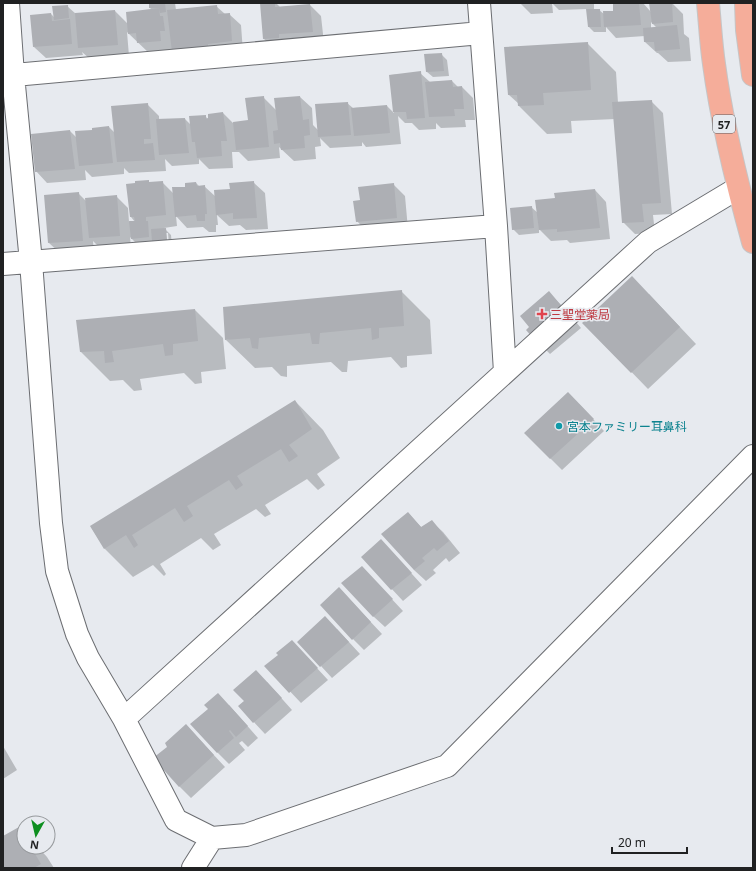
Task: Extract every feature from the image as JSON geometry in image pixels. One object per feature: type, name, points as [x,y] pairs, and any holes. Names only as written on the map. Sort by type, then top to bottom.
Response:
[{"type":"main road","name":"57","points":[[708,3],[714,63],[722,111],[738,188],[753,242]]},
{"type":"main road","points":[[746,3],[747,30],[753,75]]},
{"type":"street","points":[[8,3],[8,75],[31,262],[51,523],[57,571],[77,634],[88,658],[124,719],[176,820],[212,838],[246,835],[447,766],[753,456]]},
{"type":"street","points":[[479,3],[496,226],[505,372]]},
{"type":"street","points":[[8,75],[481,33]]},
{"type":"street","points":[[124,719],[648,242],[738,188]]},
{"type":"street","points":[[3,264],[496,226]]},
{"type":"street","points":[[193,868],[212,838]]},
{"type":"building","points":[[149,3],[158,3],[159,8],[149,8]]},
{"type":"building","points":[[158,3],[165,3],[166,12],[160,13]]},
{"type":"building","points":[[260,3],[275,3],[275,7],[310,4],[313,32],[279,34],[279,38],[263,39]]},
{"type":"building","points":[[613,3],[639,3],[641,25],[604,27],[603,11],[613,11]]},
{"type":"building","points":[[649,3],[672,3],[673,22],[652,24]]},
{"type":"building","points":[[68,5],[69,18],[54,20],[52,6]]},
{"type":"building","points":[[217,5],[218,14],[230,13],[232,41],[208,44],[208,49],[172,52],[167,10]]},
{"type":"building","points":[[159,8],[160,16],[163,16],[165,31],[160,31],[161,41],[137,43],[136,33],[128,34],[126,12]]},
{"type":"building","points":[[586,9],[600,9],[601,27],[588,27]]},
{"type":"building","points":[[115,10],[118,45],[78,48],[75,13]]},
{"type":"building","points":[[51,13],[52,21],[70,19],[72,44],[33,47],[30,15]]},
{"type":"building","points":[[677,25],[680,49],[655,51],[654,42],[644,42],[643,28]]},
{"type":"building","points":[[588,42],[591,90],[543,93],[544,105],[518,106],[517,95],[508,95],[504,47]]},
{"type":"building","points":[[442,53],[444,71],[426,72],[424,54]]},
{"type":"building","points":[[421,71],[425,118],[407,119],[406,112],[393,112],[389,75]]},
{"type":"building","points":[[452,80],[453,87],[462,86],[464,109],[454,109],[455,116],[429,117],[425,82]]},
{"type":"building","points":[[264,96],[269,147],[236,150],[233,122],[248,120],[245,98]]},
{"type":"building","points":[[300,96],[303,120],[309,119],[310,135],[304,136],[305,148],[281,150],[280,143],[274,144],[273,131],[278,130],[274,98]]},
{"type":"building","points":[[652,100],[661,203],[642,204],[644,222],[622,223],[612,102]]},
{"type":"building","points":[[348,102],[351,135],[318,137],[315,104]]},
{"type":"building","points":[[148,103],[151,139],[144,139],[144,144],[153,143],[155,160],[117,162],[111,106]]},
{"type":"building","points":[[387,105],[390,133],[354,136],[351,108]]},
{"type":"building","points":[[223,112],[227,141],[221,141],[222,156],[197,158],[195,142],[192,142],[189,116],[206,115],[206,119],[208,118],[208,114]]},
{"type":"building","points":[[185,118],[189,153],[159,155],[156,119]]},
{"type":"building","points":[[109,126],[113,163],[79,166],[75,131],[92,130],[92,128]]},
{"type":"building","points":[[70,130],[75,169],[35,172],[31,134]]},
{"type":"building","points":[[149,180],[149,182],[163,181],[166,215],[146,217],[146,221],[148,221],[149,237],[131,239],[129,221],[135,221],[134,217],[130,217],[126,184],[135,183],[135,181]]},
{"type":"building","points":[[254,181],[257,218],[233,219],[233,213],[216,215],[214,190],[230,189],[229,183]]},
{"type":"building","points":[[196,182],[197,186],[205,185],[207,214],[205,214],[205,221],[197,221],[196,215],[175,217],[172,187],[185,187],[185,183]]},
{"type":"building","points":[[394,183],[397,218],[356,222],[353,201],[360,200],[358,187]]},
{"type":"building","points":[[595,189],[600,228],[557,232],[557,229],[539,230],[535,200],[555,198],[554,193]]},
{"type":"building","points":[[79,192],[83,241],[48,243],[44,195]]},
{"type":"building","points":[[117,195],[120,236],[89,238],[85,198]]},
{"type":"building","points":[[532,206],[534,228],[512,230],[510,208]]},
{"type":"building","points":[[166,228],[167,240],[152,241],[151,229]]},
{"type":"building","points":[[632,276],[680,327],[631,373],[582,323]]},
{"type":"building","points":[[402,290],[404,326],[379,328],[379,338],[372,340],[371,328],[320,333],[319,344],[312,344],[310,333],[259,338],[258,349],[252,348],[250,338],[225,340],[223,307]]},
{"type":"building","points":[[549,291],[565,310],[533,338],[526,330],[529,327],[520,316]]},
{"type":"building","points":[[195,309],[198,341],[173,344],[173,355],[165,356],[163,344],[112,351],[114,362],[105,363],[104,351],[80,352],[76,320]]},
{"type":"building","name":"宮本ファミリー耳鼻科","points":[[568,392],[594,419],[550,459],[524,433]]},
{"type":"building","points":[[295,400],[312,429],[289,445],[298,456],[289,462],[281,449],[237,476],[243,485],[236,490],[229,480],[187,506],[193,516],[184,522],[175,508],[132,535],[138,545],[134,548],[126,535],[104,549],[90,526]]},
{"type":"building","points":[[408,512],[421,527],[432,520],[449,541],[437,551],[434,548],[422,558],[425,561],[414,570],[381,534]]},
{"type":"building","points":[[381,539],[412,573],[391,590],[361,557]]},
{"type":"building","points":[[362,566],[393,599],[373,617],[341,583]]},
{"type":"building","points":[[339,587],[371,622],[352,640],[320,605]]},
{"type":"building","points":[[325,616],[349,642],[320,667],[297,642]]},
{"type":"building","points":[[292,640],[318,668],[289,693],[264,666],[278,655],[276,653]]},
{"type":"building","points":[[256,670],[282,698],[253,723],[238,706],[244,701],[233,690]]},
{"type":"building","points":[[218,693],[248,726],[236,737],[230,730],[229,731],[234,738],[217,753],[190,724],[208,709],[204,705]]},
{"type":"building","points":[[186,724],[214,755],[179,787],[153,758],[167,747],[165,743]]},
{"type":"building","points":[[16,829],[16,855],[36,855],[41,864],[34,868],[3,868],[3,836]]},
{"type":"place","name":"三聖堂薬局","points":[[542,314]]},
{"type":"place","name":"宮本ファミリー耳鼻科","points":[[559,426]]}]
